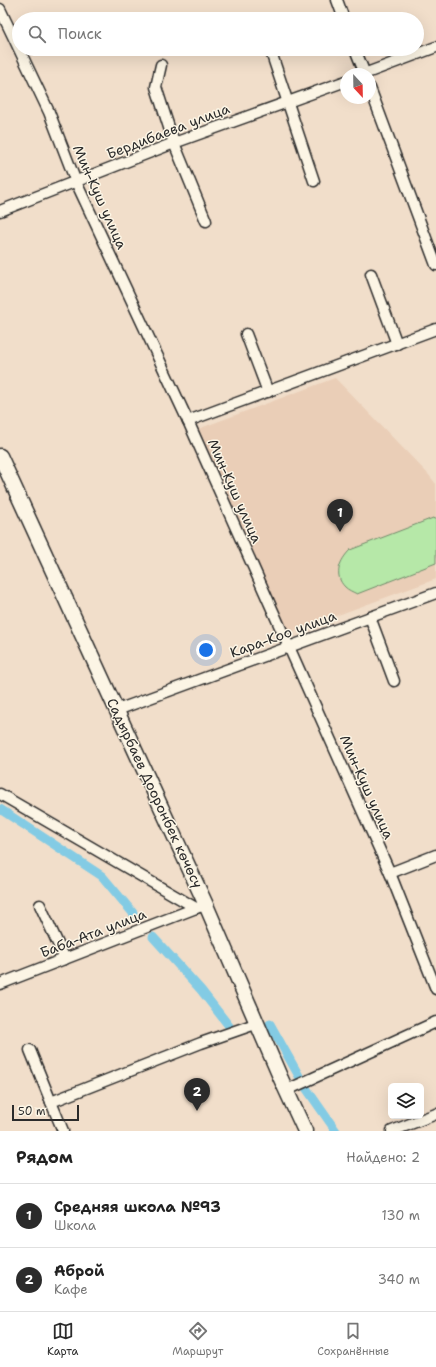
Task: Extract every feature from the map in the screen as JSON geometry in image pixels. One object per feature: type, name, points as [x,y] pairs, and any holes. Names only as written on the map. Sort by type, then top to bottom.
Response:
[{"type":"main road","name":"Садырбаев Дооронбек көчөсү","points":[[0,456],[117,710],[201,906],[258,1023],[281,1079],[305,1131]]},
{"type":"street","points":[[337,0],[341,12]]},
{"type":"street","name":"Мин-Куш улица","points":[[0,9],[12,34]]},
{"type":"street","points":[[424,52],[436,47]]},
{"type":"street","name":"Мин-Куш улица","points":[[22,56],[49,112],[76,182],[188,421],[390,873],[436,989]]},
{"type":"street","points":[[272,56],[314,181]]},
{"type":"street","points":[[358,56],[363,68]]},
{"type":"street","points":[[376,70],[412,56]]},
{"type":"street","points":[[160,65],[156,88],[174,143],[206,221]]},
{"type":"street","name":"Бердибаева улица","points":[[0,211],[174,143],[340,82]]},
{"type":"street","points":[[376,104],[436,265]]},
{"type":"street","points":[[371,274],[396,344]]},
{"type":"street","points":[[188,421],[436,329]]},
{"type":"street","points":[[246,334],[268,392]]},
{"type":"street","name":"Кара-Коо улица","points":[[117,710],[436,593]]},
{"type":"street","points":[[370,617],[394,680]]},
{"type":"street","points":[[0,794],[201,906]]},
{"type":"street","points":[[390,873],[436,855]]},
{"type":"street","points":[[40,905],[65,959]]},
{"type":"street","name":"Баба-Ата улица","points":[[0,984],[201,906]]},
{"type":"street","points":[[287,1090],[436,1022]]},
{"type":"street","points":[[51,1102],[201,1043],[258,1023]]},
{"type":"street","points":[[30,1050],[63,1131]]},
{"type":"street","points":[[392,1131],[436,1114]]},
{"type":"shaded area","points":[[335,378],[436,484],[436,579],[289,633],[198,429]]},
{"type":"green space","points":[[433,518],[436,519],[436,563],[357,594],[346,588],[341,582],[339,578],[339,568],[343,558],[350,550]]},
{"type":"waterway","points":[[0,809],[102,876],[133,913]]},
{"type":"waterway","points":[[153,937],[201,990],[229,1026]]},
{"type":"waterway","points":[[270,1024],[299,1076]]},
{"type":"waterway","points":[[306,1088],[336,1131]]},
{"type":"place","name":"Средняя школа №93","points":[[340,532]]},
{"type":"place","name":"Аброй","points":[[197,1111]]}]
